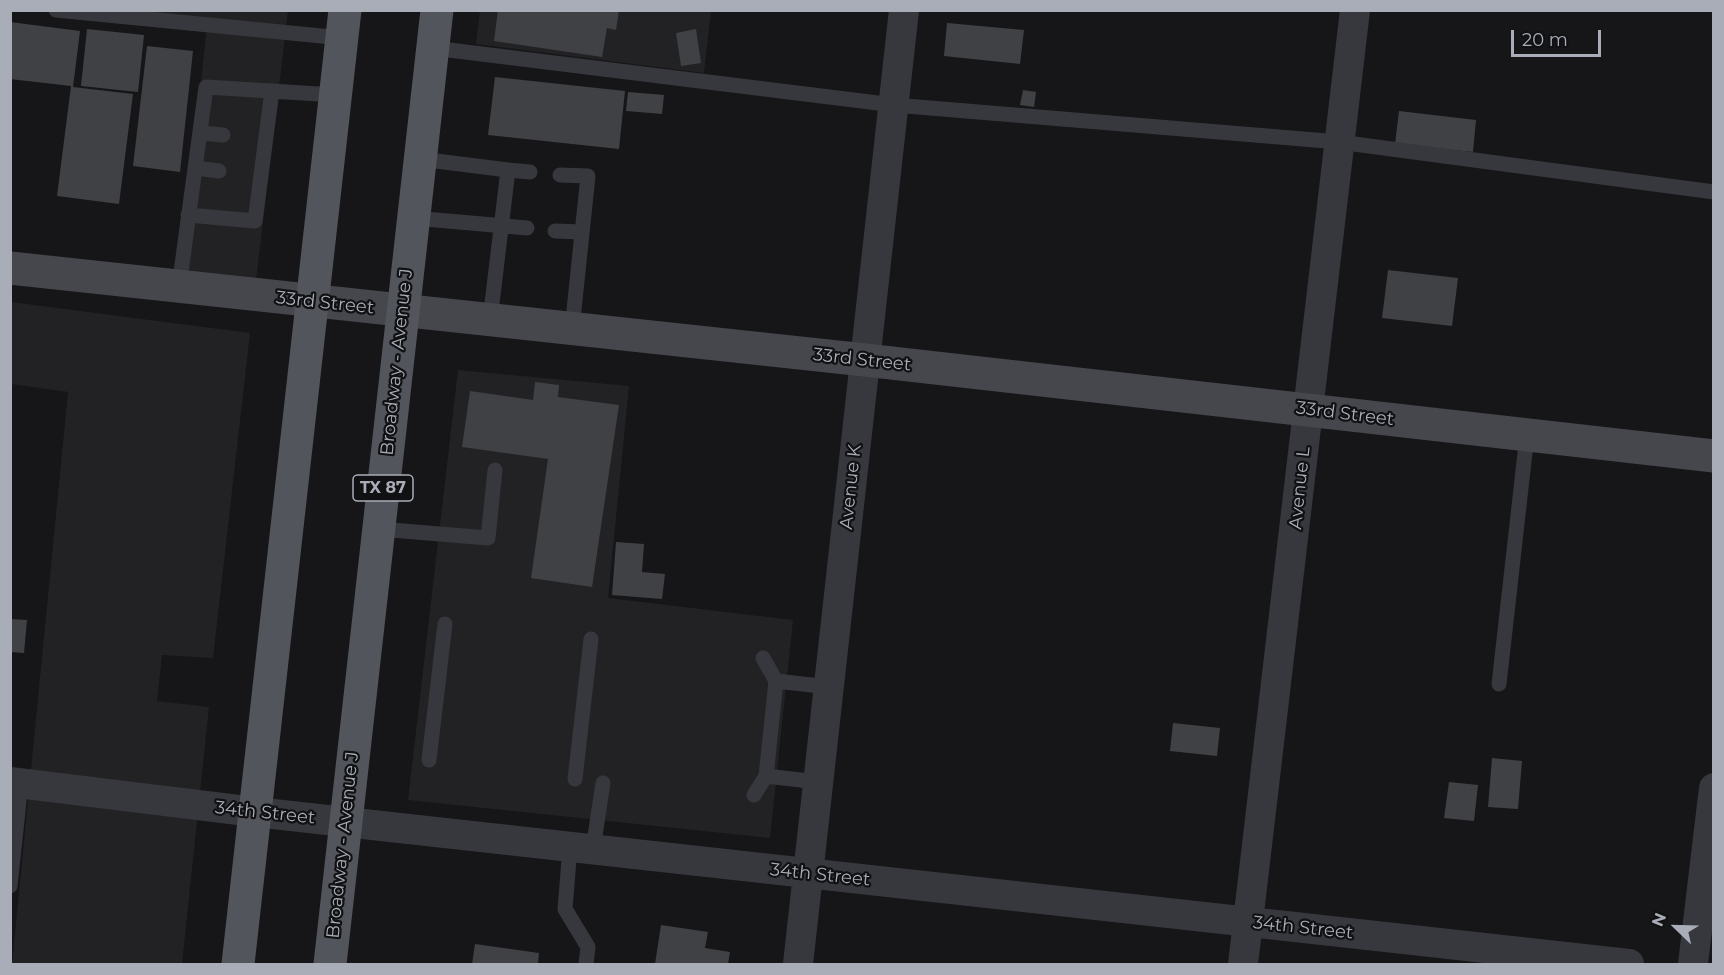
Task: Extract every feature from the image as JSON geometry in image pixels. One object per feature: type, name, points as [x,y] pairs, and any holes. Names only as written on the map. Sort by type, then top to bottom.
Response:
[{"type":"main road","name":"Broadway - Avenue J","points":[[330,964],[437,10]]},
{"type":"main road","points":[[238,964],[343,24]]},
{"type":"street","name":"Avenue K","points":[[798,964],[904,10]]},
{"type":"street","name":"Avenue L","points":[[1243,964],[1355,10]]},
{"type":"street","name":"33rd Street","points":[[10,268],[865,360],[1713,456]]},
{"type":"street","name":"34th Street","points":[[16,783],[255,812],[1629,964]]},
{"type":"street","points":[[1693,964],[1713,788]]},
{"type":"lane","points":[[56,10],[343,24]]},
{"type":"lane","points":[[432,48],[894,105],[1340,142],[1713,192]]},
{"type":"lane","points":[[179,287],[206,87],[335,95]]},
{"type":"lane","points":[[188,215],[255,221],[257,175],[272,91]]},
{"type":"lane","points":[[200,133],[223,135]]},
{"type":"lane","points":[[420,159],[530,172]]},
{"type":"lane","points":[[195,168],[219,171]]},
{"type":"lane","points":[[490,320],[508,170]]},
{"type":"lane","points":[[560,175],[588,176],[572,329]]},
{"type":"lane","points":[[414,218],[527,228]]},
{"type":"lane","points":[[555,231],[582,232]]},
{"type":"lane","points":[[1499,684],[1527,435]]},
{"type":"lane","points":[[379,529],[488,538],[495,470]]},
{"type":"lane","points":[[429,760],[445,624]]},
{"type":"lane","points":[[575,779],[591,639]]},
{"type":"lane","points":[[754,795],[766,776],[776,681],[763,658]]},
{"type":"lane","points":[[776,681],[829,687]]},
{"type":"lane","points":[[766,776],[819,782]]},
{"type":"lane","points":[[10,886],[16,783]]},
{"type":"lane","points":[[586,964],[588,947],[565,909],[581,848],[603,783]]},
{"type":"shaded area","points":[[135,11],[288,11],[256,281],[180,271],[208,18]]},
{"type":"shaded area","points":[[480,11],[711,11],[704,73],[476,44]]},
{"type":"shaded area","points":[[11,302],[250,333],[213,658],[162,655],[157,701],[209,707],[182,964],[12,964],[68,392],[11,384]]},
{"type":"shaded area","points":[[458,370],[629,386],[608,598],[793,620],[770,838],[408,800]]},
{"type":"building","points":[[498,10],[619,10],[616,30],[607,28],[602,57],[494,41]]},
{"type":"building","points":[[10,22],[80,31],[73,87],[133,94],[119,204],[57,196],[71,86],[10,79]]},
{"type":"building","points":[[947,23],[1024,30],[1020,64],[944,56]]},
{"type":"building","points":[[87,29],[144,35],[138,92],[81,86]]},
{"type":"building","points":[[696,29],[701,63],[681,66],[676,33]]},
{"type":"building","points":[[147,46],[193,51],[180,172],[133,166]]},
{"type":"building","points":[[495,77],[625,91],[619,149],[488,135]]},
{"type":"building","points":[[1023,90],[1036,92],[1034,107],[1020,105]]},
{"type":"building","points":[[628,92],[664,95],[662,114],[626,111]]},
{"type":"building","points":[[1399,111],[1476,120],[1473,152],[1395,144]]},
{"type":"building","points":[[1388,270],[1458,278],[1452,326],[1382,318]]},
{"type":"building","points":[[535,382],[559,385],[558,397],[619,405],[592,587],[531,578],[548,459],[462,447],[470,391],[533,400]]},
{"type":"building","points":[[616,542],[644,544],[642,572],[665,574],[662,599],[612,595]]},
{"type":"building","points":[[10,619],[27,620],[24,653],[10,652]]},
{"type":"building","points":[[1173,723],[1220,728],[1217,756],[1170,751]]},
{"type":"building","points":[[1492,758],[1522,761],[1518,809],[1488,807]]},
{"type":"building","points":[[1449,782],[1478,785],[1474,821],[1444,818]]},
{"type":"building","points":[[661,925],[708,932],[705,948],[730,952],[728,964],[655,964]]},
{"type":"building","points":[[475,944],[539,953],[538,964],[472,964]]}]
